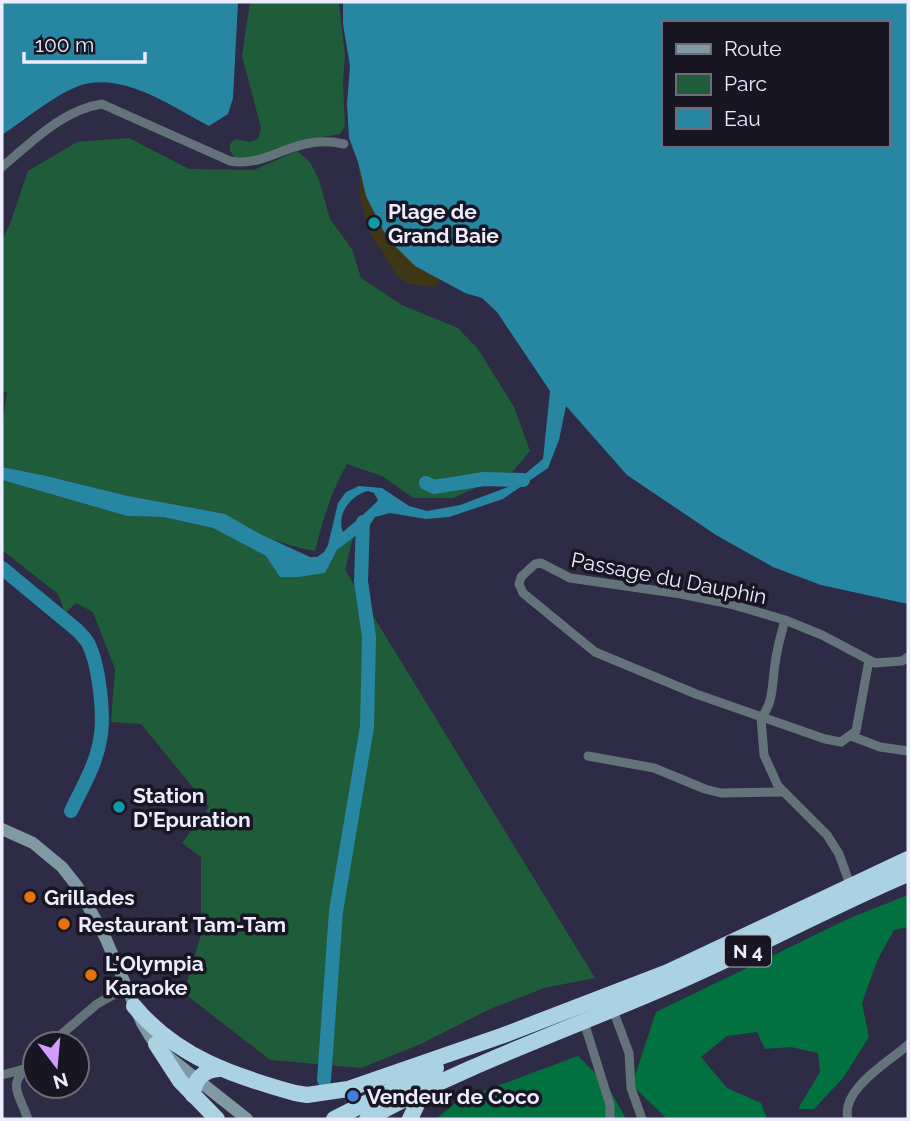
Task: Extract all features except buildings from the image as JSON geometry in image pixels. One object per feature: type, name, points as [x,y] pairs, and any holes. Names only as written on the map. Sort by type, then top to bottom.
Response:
[{"type":"highway","name":"N 4","points":[[367,1119],[492,1057],[584,1021],[611,1002],[908,859]]},
{"type":"highway","name":"N 4","points":[[334,1119],[504,1035],[611,1002],[736,957],[858,895],[908,874]]},
{"type":"highway","points":[[134,1006],[164,1043],[167,1063],[192,1095],[217,1119]]},
{"type":"highway","points":[[164,1043],[219,1069],[295,1093],[322,1093],[348,1089],[504,1035]]},
{"type":"highway","points":[[410,1119],[419,1100],[492,1057]]},
{"type":"highway","points":[[192,1095],[192,1074],[219,1069]]},
{"type":"main road","points":[[2,829],[33,843],[62,867],[77,886],[100,928],[134,1006]]},
{"type":"main road","points":[[164,1043],[170,1058],[247,1119]]},
{"type":"street","points":[[2,167],[49,128],[68,116],[91,105],[102,104],[230,161],[243,163],[265,159],[304,144],[326,141],[344,144]]},
{"type":"street","name":"Passage du Dauphin","points":[[761,718],[595,652],[523,593],[519,584],[521,577],[535,564],[541,563],[570,578],[730,604],[785,620],[822,635],[875,663],[906,661]]},
{"type":"street","points":[[785,620],[775,663],[772,694],[767,711],[761,718],[764,755],[778,786],[827,835],[839,854],[848,879]]},
{"type":"street","points":[[761,718],[841,742],[856,731],[869,660]]},
{"type":"street","points":[[852,736],[880,747],[908,751]]},
{"type":"street","points":[[588,756],[653,768],[721,793],[784,792]]},
{"type":"street","points":[[642,1119],[631,1088],[629,1053],[611,1002],[718,943],[908,852]]},
{"type":"street","points":[[66,1030],[97,1004],[127,987]]},
{"type":"street","points":[[584,1021],[610,1105],[610,1119]]},
{"type":"street","points":[[848,1119],[846,1105],[854,1091],[908,1045]]},
{"type":"street","points":[[2,1075],[21,1070]]},
{"type":"street","points":[[21,1073],[15,1082],[15,1090],[28,1119]]},
{"type":"green space","points":[[250,2],[339,2],[345,55],[345,126],[340,134],[300,141],[258,158],[235,158],[230,151],[230,144],[235,139],[250,142],[258,139],[261,128],[242,56]]},
{"type":"green space","points":[[129,138],[189,169],[254,170],[297,151],[310,162],[319,180],[330,219],[352,249],[361,278],[402,305],[458,328],[478,349],[514,407],[530,451],[513,471],[453,498],[413,498],[382,476],[347,464],[328,506],[315,551],[115,493],[2,467],[2,430],[7,392],[2,391],[2,240],[28,171],[77,142]]},
{"type":"green space","points":[[2,480],[127,516],[163,517],[213,528],[266,556],[325,573],[337,550],[353,538],[345,570],[595,978],[544,988],[488,1010],[421,1044],[361,1068],[270,1060],[184,993],[201,934],[201,857],[182,843],[209,807],[141,724],[111,722],[115,669],[93,612],[76,603],[65,613],[58,594],[2,550]]},
{"type":"green space","points":[[908,895],[908,927],[894,930],[878,959],[862,1003],[869,1037],[843,1078],[814,1109],[798,1109],[820,1072],[818,1053],[791,1047],[765,1049],[757,1032],[727,1036],[701,1057],[727,1088],[761,1103],[767,1119],[667,1119],[632,1085],[656,1012],[850,918]]},
{"type":"green space","points":[[578,1056],[607,1085],[626,1119],[436,1119],[459,1100]]},
{"type":"sand","name":"Plage de Grand Baie","points":[[358,162],[366,196],[383,230],[415,266],[440,279],[435,287],[409,284],[397,276],[372,236],[361,204]]},
{"type":"water","points":[[2,2],[238,2],[233,98],[228,114],[209,126],[144,92],[109,83],[91,83],[74,88],[56,98],[2,135]]},
{"type":"water","points":[[343,2],[908,2],[908,604],[821,585],[773,567],[716,535],[627,475],[566,406],[559,440],[548,468],[503,499],[449,517],[426,519],[390,513],[375,517],[369,526],[337,550],[325,573],[298,577],[280,577],[266,556],[213,528],[163,517],[127,516],[2,480],[2,467],[128,496],[225,514],[260,534],[310,557],[317,557],[328,545],[338,503],[346,492],[359,486],[382,488],[409,506],[427,511],[460,505],[508,487],[543,459],[550,391],[497,312],[482,298],[465,293],[415,266],[391,242],[366,196],[349,138],[347,104],[350,66],[343,24]],"holes":[[[362,493],[374,493],[378,500],[343,532],[341,525],[346,506]]]},
{"type":"waterway","points":[[426,483],[434,487],[484,479],[523,480]]},
{"type":"waterway","points":[[324,1080],[336,911],[367,727],[369,637],[361,581],[363,522]]},
{"type":"waterway","points":[[2,568],[80,633],[92,652],[101,705],[100,740],[92,767],[71,811]]},
{"type":"place","name":"Plage de Grand Baie","points":[[374,223]]},
{"type":"place","name":"Station D'Epuration","points":[[119,807]]},
{"type":"place","name":"Grillades","points":[[30,897]]},
{"type":"place","name":"Restaurant Tam-Tam","points":[[64,924]]},
{"type":"place","name":"L'Olympia Karaoke","points":[[91,975]]},
{"type":"place","name":"Vendeur de Coco","points":[[353,1096]]}]
